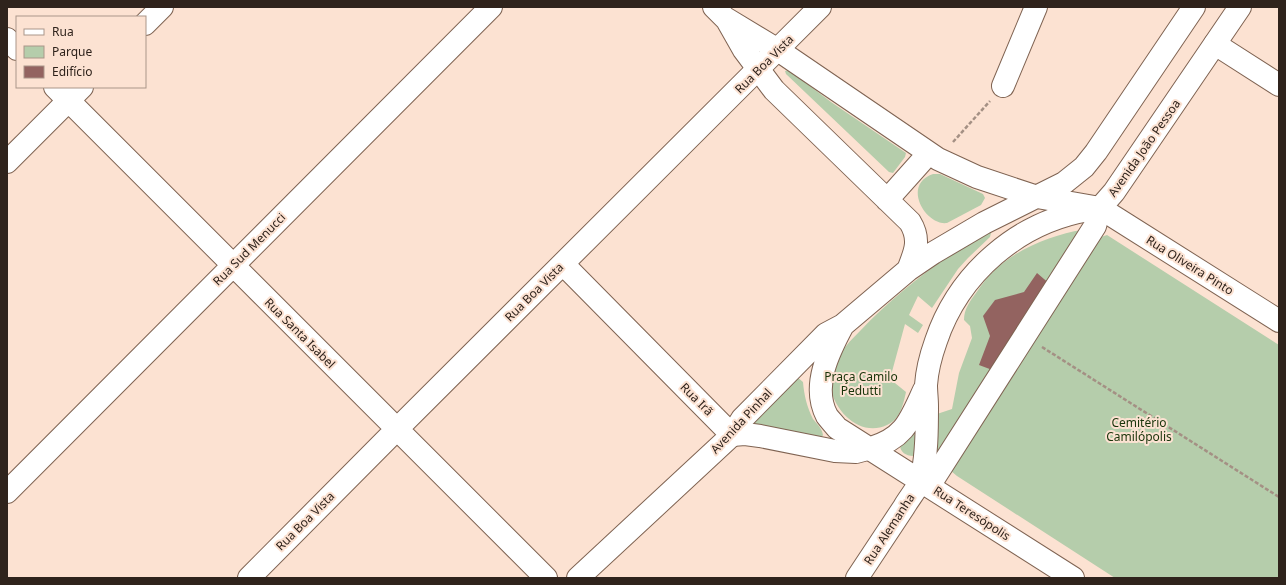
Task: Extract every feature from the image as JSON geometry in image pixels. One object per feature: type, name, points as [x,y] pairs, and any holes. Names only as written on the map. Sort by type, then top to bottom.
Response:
[{"type":"main road","points":[[146,23],[162,7]]},
{"type":"main road","name":"Rua Sud Menucci","points":[[7,492],[492,7]]},
{"type":"main road","name":"Rua Boa Vista","points":[[249,578],[820,7]]},
{"type":"main road","points":[[1003,86],[1036,7]]},
{"type":"main road","points":[[908,270],[958,238],[1064,183],[1084,167],[1096,152],[1194,7]]},
{"type":"main road","name":"Avenida João Pessoa","points":[[1038,197],[1100,208],[1114,192],[1240,7]]},
{"type":"main road","points":[[720,12],[934,156],[978,177],[1038,197]]},
{"type":"main road","points":[[720,12],[744,50],[774,90],[910,222],[914,228],[916,236],[915,252],[908,270]]},
{"type":"main road","points":[[7,39],[16,48]]},
{"type":"main road","points":[[1215,44],[1279,85]]},
{"type":"main road","points":[[7,162],[68,91]]},
{"type":"main road","name":"Rua Santa Isabel","points":[[68,91],[233,266],[546,578]]},
{"type":"main road","points":[[887,200],[934,156]]},
{"type":"main road","points":[[925,483],[927,408],[926,385],[934,347],[948,311],[970,278],[997,251],[1029,230],[1063,216],[1100,208]]},
{"type":"main road","name":"Rua Oliveira Pinto","points":[[1100,208],[1279,321]]},
{"type":"main road","name":"Rua Alemanha","points":[[857,578],[925,483],[1025,337],[1096,226],[1100,208]]},
{"type":"main road","name":"Rua Irã","points":[[563,264],[732,435]]},
{"type":"main road","name":"Avenida Pinhal","points":[[586,575],[732,435],[742,419],[816,342],[826,334],[843,325],[908,270]]},
{"type":"main road","name":"Rua Teresópolis","points":[[843,325],[833,343],[823,372],[820,388],[822,403],[828,416],[837,428],[1073,578]]},
{"type":"main road","points":[[732,435],[745,434],[760,436],[835,451],[856,452],[880,445],[896,437],[909,422],[926,385]]},
{"type":"path","points":[[934,156],[1003,86]]},
{"type":"path","points":[[1025,337],[1279,497]]},
{"type":"green space","points":[[789,70],[831,102],[906,153],[905,157],[893,173],[889,172],[786,74],[785,71]]},
{"type":"green space","points":[[933,174],[940,174],[983,194],[985,198],[981,205],[947,223],[939,222],[931,218],[925,212],[920,204],[918,195],[919,187],[924,179]]},
{"type":"green space","points":[[1082,230],[943,453],[936,454],[937,414],[952,409],[959,373],[972,338],[970,326],[964,320],[964,316],[972,299],[990,274],[1014,255],[1048,239]]},
{"type":"green space","name":"Praça Camilo Pedutti","points":[[987,231],[991,233],[990,237],[958,269],[932,308],[918,296],[909,315],[923,325],[918,333],[905,324],[890,379],[906,392],[902,408],[897,417],[894,421],[878,428],[868,428],[852,421],[844,415],[838,407],[831,389],[835,364],[843,349],[874,317],[904,290],[936,265]]},
{"type":"green space","name":"Cemitério Camilópolis","points":[[1107,235],[1279,345],[1279,578],[1115,578],[951,471],[1095,239]]},
{"type":"green space","points":[[797,377],[803,382],[809,410],[823,435],[821,438],[751,425]]},
{"type":"green space","points":[[913,434],[916,435],[916,450],[913,456],[904,453],[901,450],[900,445]]},
{"type":"building","points":[[1037,273],[1051,285],[995,371],[979,365],[990,336],[983,316],[995,300],[1024,292]]}]
